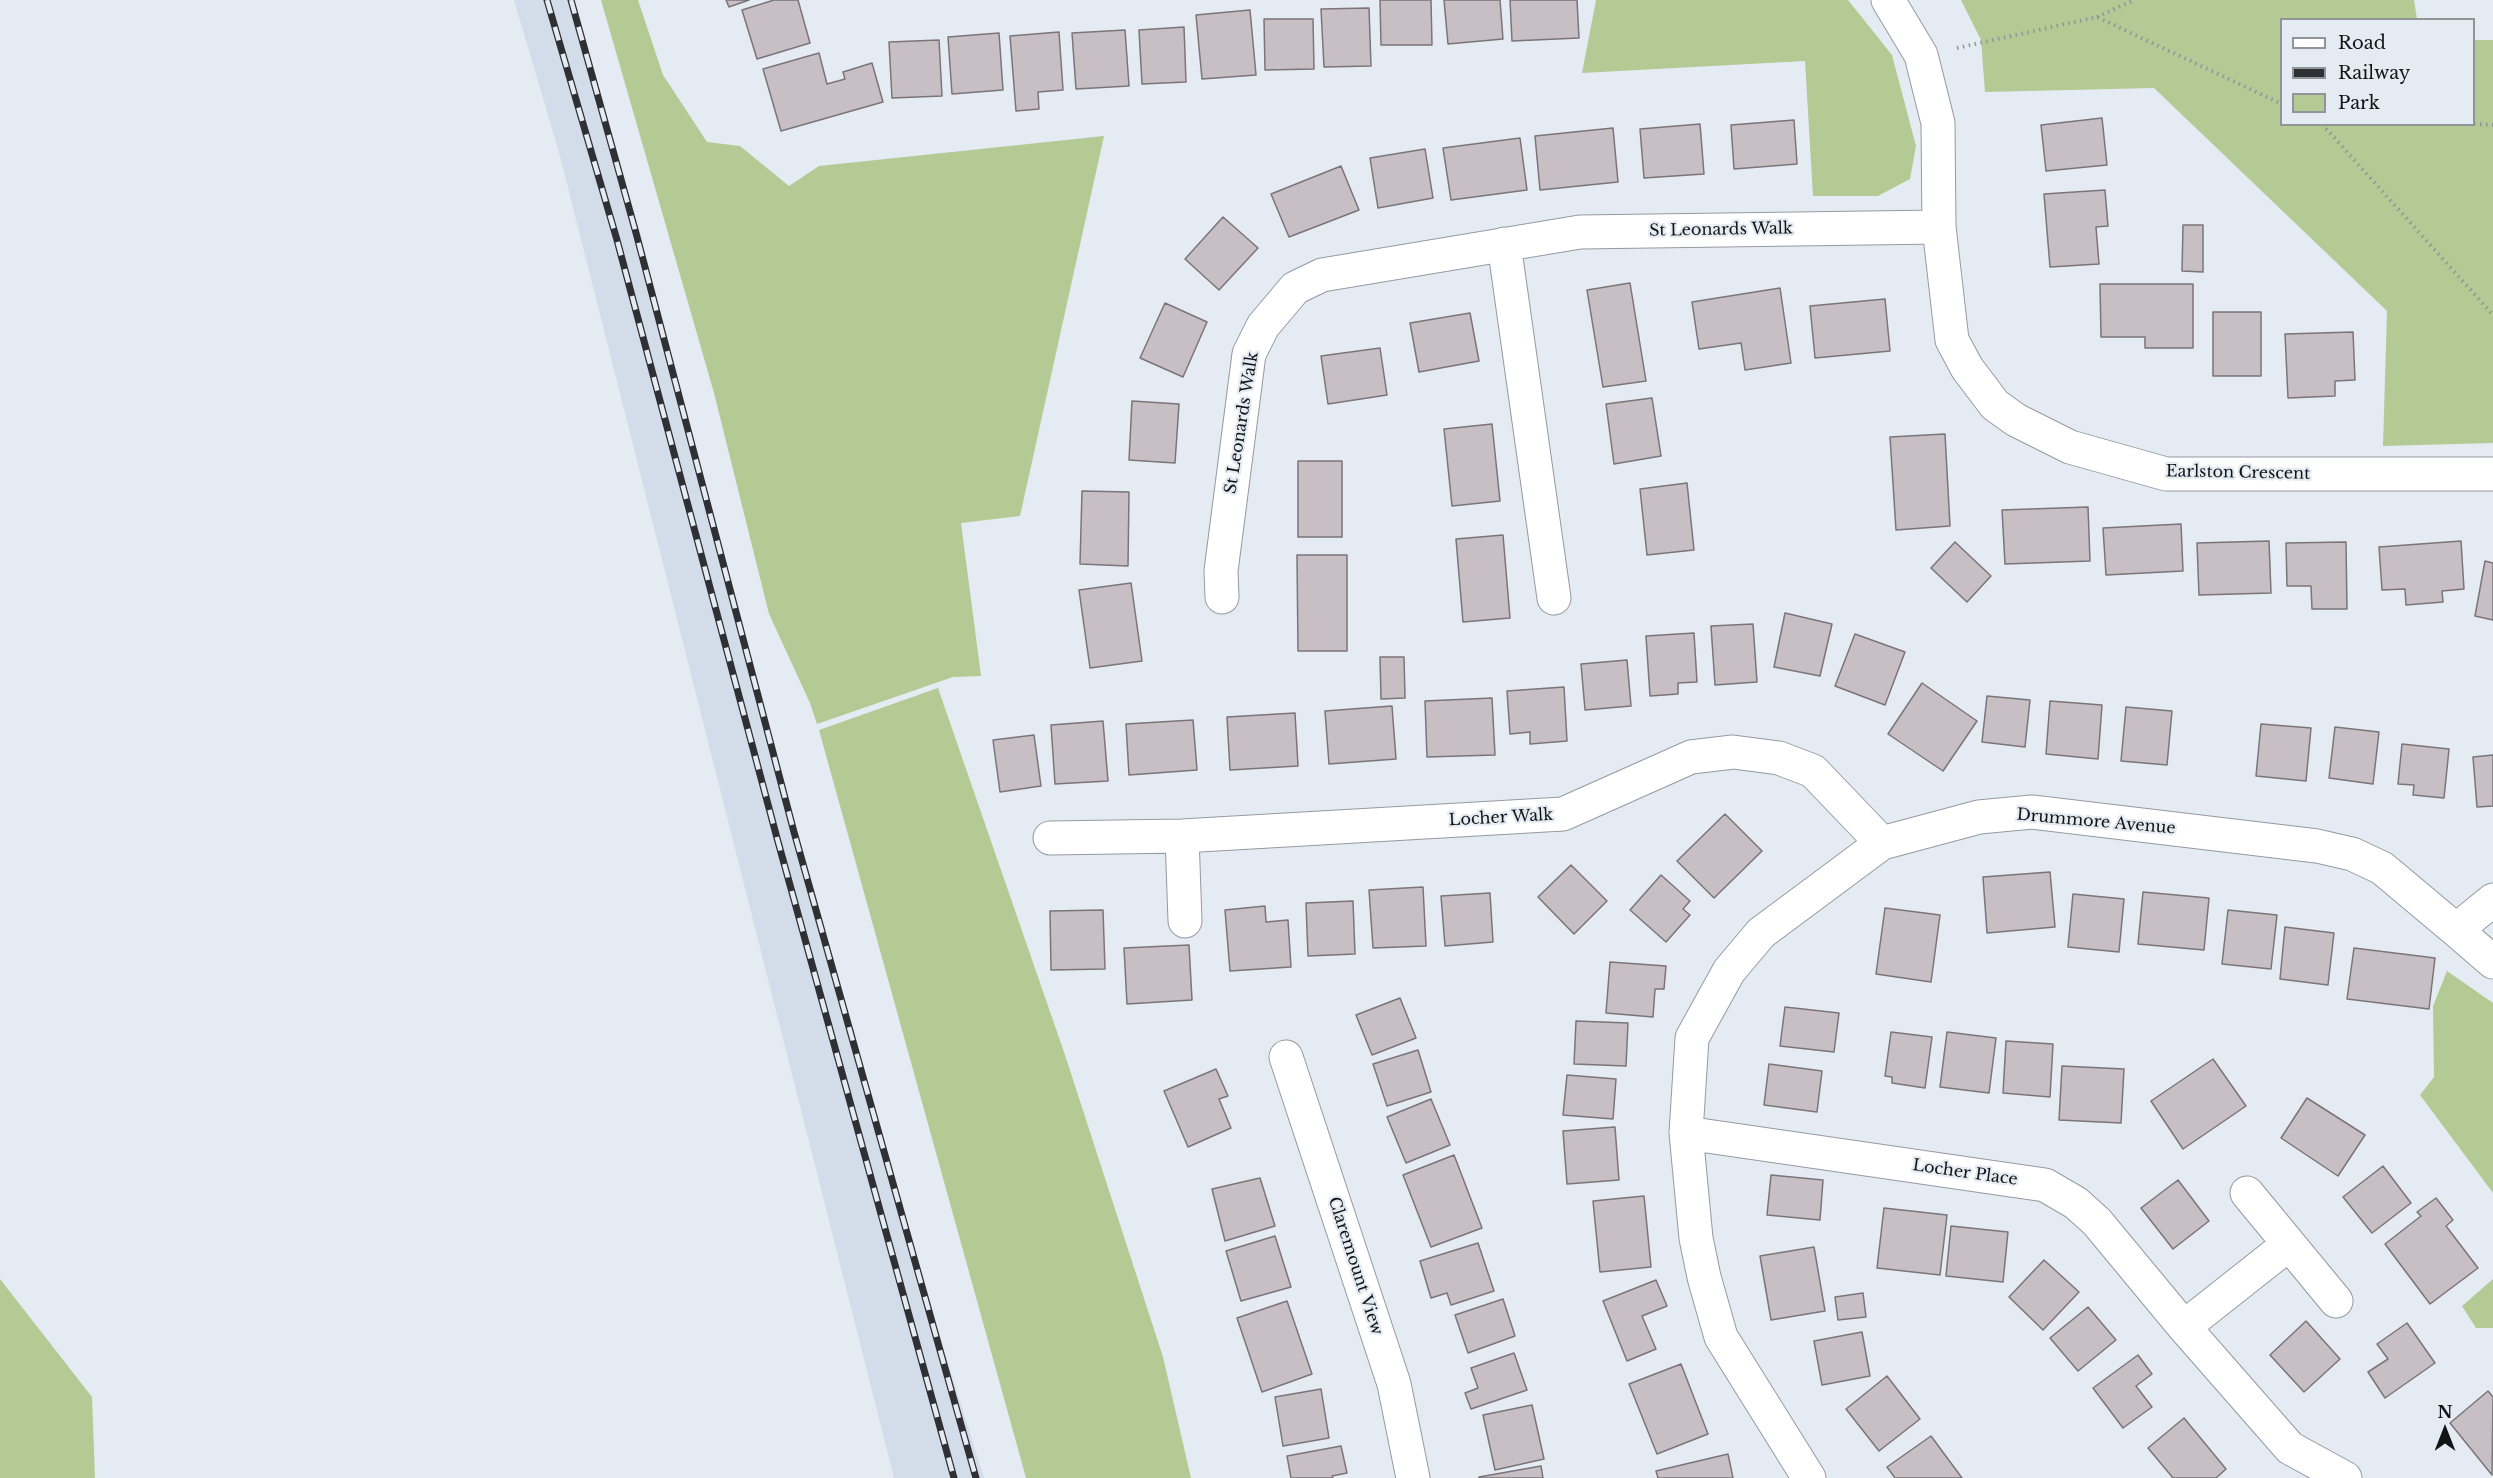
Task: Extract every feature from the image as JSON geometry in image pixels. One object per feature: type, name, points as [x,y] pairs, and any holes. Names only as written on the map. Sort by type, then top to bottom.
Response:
[{"type":"street","name":"Earlston Crescent","points":[[1888,0],[1921,55],[1938,123],[1939,227],[1952,340],[1967,368],[1995,405],[2016,420],[2070,447],[2166,474],[2493,474]]},
{"type":"street","name":"St Leonards Walk","points":[[1214,582],[1249,354],[1263,326],[1295,288],[1322,275],[1580,232],[1939,227]]},
{"type":"street","points":[[1504,244],[1554,598]]},
{"type":"street","name":"Locher Walk","points":[[1050,838],[1182,836],[1563,814],[1691,757],[1733,752],[1779,758],[1813,771],[1882,843]]},
{"type":"street","name":"Drummore Avenue","points":[[1809,1478],[1721,1337],[1696,1238],[1686,1133],[1692,1038],[1729,971],[1761,933],[1882,843],[1979,817],[2032,812],[2317,846],[2352,854],[2382,868],[2493,962]]},
{"type":"street","points":[[1182,836],[1185,921]]},
{"type":"street","points":[[2456,930],[2493,900]]},
{"type":"street","name":"Claremount View","points":[[1286,1057],[1394,1384],[1413,1478]]},
{"type":"street","name":"Locher Place","points":[[1686,1133],[2045,1185],[2076,1203],[2097,1222],[2184,1327],[2290,1448],[2345,1478]]},
{"type":"street","points":[[2247,1193],[2336,1301]]},
{"type":"street","points":[[2184,1327],[2289,1244]]},
{"type":"path","points":[[1921,55],[2097,16],[2134,0]]},
{"type":"path","points":[[2097,16],[2280,103]]},
{"type":"path","points":[[2475,124],[2493,125]]},
{"type":"path","points":[[2324,126],[2493,315]]},
{"type":"shaded area","points":[[514,0],[568,0],[890,1176],[984,1478],[894,1478],[560,156]]},
{"type":"green space","points":[[601,0],[638,0],[663,75],[707,142],[740,146],[789,186],[819,166],[1104,136],[1020,516],[961,523],[981,676],[953,677],[817,724],[810,703],[769,614],[714,393]]},
{"type":"green space","points":[[1596,0],[1848,0],[1892,55],[1916,146],[1910,179],[1878,196],[1813,196],[1805,61],[1582,73]]},
{"type":"green space","points":[[1961,0],[2414,0],[2417,18],[2280,18],[2280,126],[2475,126],[2475,40],[2493,40],[2493,443],[2383,446],[2387,311],[2154,88],[1985,92],[1981,40]]},
{"type":"green space","points":[[938,688],[1065,1055],[1163,1357],[1191,1478],[1026,1478],[819,730]]},
{"type":"green space","points":[[2447,971],[2493,1003],[2493,1193],[2420,1095],[2434,1077],[2433,1006]]},
{"type":"green space","points":[[0,1279],[92,1397],[95,1478],[0,1478]]},
{"type":"green space","points":[[2493,1279],[2493,1328],[2476,1328],[2462,1306]]},
{"type":"building","points":[[726,0],[749,0],[729,7]]},
{"type":"building","points":[[774,0],[798,0],[810,43],[757,59],[742,10]]},
{"type":"building","points":[[1380,0],[1431,0],[1432,45],[1381,45]]},
{"type":"building","points":[[1444,0],[1500,0],[1503,39],[1448,44]]},
{"type":"building","points":[[1510,0],[1577,0],[1579,38],[1512,41]]},
{"type":"building","points":[[1369,8],[1371,66],[1324,67],[1321,9]]},
{"type":"building","points":[[1250,10],[1256,75],[1202,79],[1196,15]]},
{"type":"building","points":[[1264,19],[1313,19],[1314,69],[1265,70]]},
{"type":"building","points":[[1184,27],[1186,82],[1142,84],[1139,30]]},
{"type":"building","points":[[1125,30],[1129,86],[1076,89],[1072,33]]},
{"type":"building","points":[[1059,32],[1063,90],[1038,92],[1039,109],[1016,111],[1010,36]]},
{"type":"building","points":[[999,33],[1003,90],[952,94],[948,37]]},
{"type":"building","points":[[939,40],[942,96],[892,98],[889,42]]},
{"type":"building","points":[[819,53],[827,84],[845,79],[843,72],[872,63],[883,102],[781,131],[763,69]]},
{"type":"building","points":[[2102,118],[2107,165],[2046,171],[2041,125]]},
{"type":"building","points":[[1794,120],[1797,164],[1734,169],[1731,125]]},
{"type":"building","points":[[1700,124],[1704,174],[1644,178],[1640,129]]},
{"type":"building","points":[[1613,128],[1618,182],[1540,190],[1535,136]]},
{"type":"building","points":[[1520,138],[1527,190],[1451,200],[1443,148]]},
{"type":"building","points":[[1425,149],[1433,198],[1378,208],[1370,158]]},
{"type":"building","points":[[1341,166],[1359,210],[1289,237],[1271,194]]},
{"type":"building","points":[[2105,190],[2108,226],[2096,227],[2099,264],[2050,267],[2044,194]]},
{"type":"building","points":[[1223,217],[1258,248],[1219,290],[1185,259]]},
{"type":"building","points":[[2183,225],[2203,225],[2203,272],[2182,271]]},
{"type":"building","points":[[1630,283],[1646,381],[1603,387],[1587,290]]},
{"type":"building","points":[[2100,284],[2193,284],[2193,348],[2145,348],[2145,337],[2101,337]]},
{"type":"building","points":[[1780,288],[1791,363],[1745,370],[1741,343],[1699,349],[1692,302]]},
{"type":"building","points":[[1885,299],[1890,351],[1815,358],[1810,306]]},
{"type":"building","points":[[1165,303],[1207,322],[1183,377],[1140,358]]},
{"type":"building","points":[[2213,312],[2261,312],[2261,376],[2213,376]]},
{"type":"building","points":[[1470,313],[1479,361],[1419,372],[1410,323]]},
{"type":"building","points":[[2353,332],[2355,380],[2335,381],[2335,396],[2288,398],[2285,334]]},
{"type":"building","points":[[1380,348],[1387,395],[1328,404],[1321,356]]},
{"type":"building","points":[[1652,398],[1661,456],[1614,464],[1606,404]]},
{"type":"building","points":[[1132,401],[1179,404],[1175,463],[1129,460]]},
{"type":"building","points":[[1492,424],[1500,501],[1452,506],[1444,429]]},
{"type":"building","points":[[1945,434],[1950,526],[1896,530],[1890,437]]},
{"type":"building","points":[[1298,461],[1342,461],[1342,537],[1298,537]]},
{"type":"building","points":[[1687,483],[1694,550],[1647,555],[1640,489]]},
{"type":"building","points":[[1082,491],[1129,492],[1128,566],[1080,564]]},
{"type":"building","points":[[2088,507],[2090,561],[2005,564],[2002,510]]},
{"type":"building","points":[[2181,524],[2183,571],[2106,575],[2103,528]]},
{"type":"building","points":[[1503,535],[1510,618],[1463,622],[1456,539]]},
{"type":"building","points":[[2269,541],[2271,593],[2199,595],[2197,543]]},
{"type":"building","points":[[2461,541],[2464,589],[2442,591],[2443,602],[2406,605],[2405,589],[2382,590],[2379,547]]},
{"type":"building","points":[[1955,542],[1991,576],[1967,602],[1931,568]]},
{"type":"building","points":[[2346,542],[2347,609],[2312,609],[2311,586],[2287,586],[2286,543]]},
{"type":"building","points":[[1297,555],[1347,555],[1347,651],[1298,651]]},
{"type":"building","points":[[2485,561],[2493,563],[2493,620],[2475,616]]},
{"type":"building","points":[[1131,583],[1142,661],[1090,668],[1079,590]]},
{"type":"building","points":[[1785,613],[1832,624],[1820,676],[1774,667]]},
{"type":"building","points":[[1753,624],[1757,682],[1715,685],[1711,626]]},
{"type":"building","points":[[1694,633],[1697,682],[1678,683],[1678,694],[1650,696],[1646,636]]},
{"type":"building","points":[[1855,634],[1905,652],[1885,705],[1835,686]]},
{"type":"building","points":[[1380,657],[1404,657],[1405,698],[1381,699]]},
{"type":"building","points":[[1627,660],[1631,706],[1585,710],[1581,664]]},
{"type":"building","points":[[1922,683],[1977,721],[1943,771],[1888,734]]},
{"type":"building","points":[[1564,687],[1567,741],[1530,744],[1530,732],[1510,734],[1507,691]]},
{"type":"building","points":[[1987,696],[2030,700],[2025,747],[1982,742]]},
{"type":"building","points":[[1492,698],[1495,755],[1427,757],[1425,701]]},
{"type":"building","points":[[2050,701],[2102,705],[2098,759],[2046,754]]},
{"type":"building","points":[[1392,706],[1396,759],[1329,764],[1325,711]]},
{"type":"building","points":[[2126,707],[2172,711],[2167,765],[2121,761]]},
{"type":"building","points":[[1295,713],[1298,766],[1230,770],[1227,717]]},
{"type":"building","points":[[1193,720],[1197,770],[1129,775],[1126,724]]},
{"type":"building","points":[[1103,721],[1108,781],[1055,784],[1051,725]]},
{"type":"building","points":[[2261,724],[2311,728],[2306,781],[2256,776]]},
{"type":"building","points":[[2335,727],[2379,732],[2373,784],[2329,778]]},
{"type":"building","points":[[1034,735],[1041,786],[1000,792],[993,740]]},
{"type":"building","points":[[2402,744],[2449,749],[2444,798],[2413,795],[2414,785],[2398,784]]},
{"type":"building","points":[[2493,755],[2493,806],[2477,807],[2473,757]]},
{"type":"building","points":[[1725,814],[1762,851],[1714,898],[1677,861]]},
{"type":"building","points":[[1571,865],[1607,901],[1574,934],[1538,897]]},
{"type":"building","points":[[2050,872],[2055,927],[1987,933],[1983,877]]},
{"type":"building","points":[[1661,875],[1690,901],[1683,909],[1690,915],[1666,942],[1630,910]]},
{"type":"building","points":[[1423,887],[1426,946],[1373,948],[1369,890]]},
{"type":"building","points":[[2143,892],[2209,898],[2204,950],[2138,944]]},
{"type":"building","points":[[1490,893],[1493,942],[1445,946],[1441,896]]},
{"type":"building","points":[[2073,894],[2124,899],[2119,952],[2068,947]]},
{"type":"building","points":[[1353,901],[1355,954],[1308,956],[1306,903]]},
{"type":"building","points":[[1265,906],[1266,922],[1288,920],[1291,967],[1230,971],[1225,910]]},
{"type":"building","points":[[1885,908],[1940,915],[1931,982],[1876,974]]},
{"type":"building","points":[[1103,910],[1105,969],[1051,970],[1050,911]]},
{"type":"building","points":[[2228,910],[2277,915],[2271,969],[2222,964]]},
{"type":"building","points":[[2285,927],[2334,933],[2328,985],[2280,979]]},
{"type":"building","points":[[1189,945],[1192,1000],[1127,1004],[1124,948]]},
{"type":"building","points":[[2354,948],[2435,958],[2429,1009],[2347,999]]},
{"type":"building","points":[[1610,962],[1666,966],[1664,989],[1655,989],[1653,1017],[1606,1013]]},
{"type":"building","points":[[1400,998],[1416,1038],[1372,1055],[1356,1015]]},
{"type":"building","points":[[1785,1007],[1839,1013],[1834,1052],[1780,1046]]},
{"type":"building","points":[[1576,1021],[1628,1023],[1626,1066],[1574,1064]]},
{"type":"building","points":[[1891,1032],[1932,1037],[1925,1088],[1892,1083],[1892,1077],[1885,1076]]},
{"type":"building","points":[[1947,1032],[1996,1038],[1989,1093],[1940,1087]]},
{"type":"building","points":[[2006,1041],[2053,1044],[2050,1097],[2003,1093]]},
{"type":"building","points":[[1418,1050],[1431,1092],[1387,1106],[1373,1064]]},
{"type":"building","points":[[2213,1059],[2246,1106],[2183,1149],[2151,1101]]},
{"type":"building","points":[[1769,1064],[1822,1071],[1817,1112],[1764,1105]]},
{"type":"building","points":[[2062,1066],[2124,1069],[2121,1123],[2059,1120]]},
{"type":"building","points":[[1216,1069],[1228,1096],[1219,1099],[1231,1128],[1188,1147],[1164,1091]]},
{"type":"building","points":[[1567,1075],[1616,1079],[1613,1119],[1563,1115]]},
{"type":"building","points":[[2307,1098],[2365,1135],[2338,1176],[2281,1138]]},
{"type":"building","points":[[1431,1099],[1450,1145],[1406,1163],[1387,1117]]},
{"type":"building","points":[[1615,1127],[1619,1180],[1567,1184],[1563,1131]]},
{"type":"building","points":[[1454,1155],[1482,1228],[1431,1247],[1403,1175]]},
{"type":"building","points":[[2383,1166],[2411,1203],[2372,1233],[2343,1197]]},
{"type":"building","points":[[1771,1175],[1823,1180],[1820,1220],[1767,1215]]},
{"type":"building","points":[[1260,1178],[1275,1226],[1225,1241],[1212,1189]]},
{"type":"building","points":[[2178,1180],[2209,1221],[2173,1249],[2141,1208]]},
{"type":"building","points":[[1644,1196],[1651,1267],[1600,1272],[1593,1201]]},
{"type":"building","points":[[2436,1198],[2453,1220],[2446,1226],[2478,1268],[2430,1304],[2385,1244],[2421,1216],[2417,1212]]},
{"type":"building","points":[[1884,1208],[1947,1215],[1940,1275],[1877,1268]]},
{"type":"building","points":[[1951,1226],[2008,1232],[2003,1282],[1946,1276]]},
{"type":"building","points":[[1275,1236],[1291,1287],[1241,1301],[1226,1251]]},
{"type":"building","points":[[1478,1243],[1494,1291],[1451,1305],[1447,1293],[1431,1298],[1420,1261]]},
{"type":"building","points":[[1814,1247],[1825,1311],[1771,1320],[1760,1256]]},
{"type":"building","points":[[2044,1260],[2079,1292],[2043,1330],[2009,1297]]},
{"type":"building","points":[[1656,1280],[1667,1306],[1642,1316],[1656,1349],[1627,1361],[1603,1301]]},
{"type":"building","points":[[1863,1293],[1866,1317],[1838,1320],[1835,1297]]},
{"type":"building","points":[[1503,1299],[1515,1336],[1468,1353],[1455,1315]]},
{"type":"building","points":[[1287,1301],[1312,1374],[1262,1392],[1237,1318]]},
{"type":"building","points":[[2088,1307],[2116,1340],[2078,1371],[2050,1338]]},
{"type":"building","points":[[2306,1321],[2340,1359],[2304,1392],[2270,1355]]},
{"type":"building","points":[[2407,1323],[2435,1363],[2385,1398],[2368,1372],[2388,1359],[2377,1344]]},
{"type":"building","points":[[1862,1332],[1870,1376],[1822,1385],[1814,1341]]},
{"type":"building","points":[[1514,1353],[1527,1390],[1471,1409],[1465,1393],[1478,1388],[1471,1368]]},
{"type":"building","points":[[2138,1355],[2152,1374],[2136,1386],[2152,1407],[2123,1428],[2093,1388]]},
{"type":"building","points":[[1681,1364],[1708,1434],[1657,1454],[1629,1384]]},
{"type":"building","points":[[1887,1376],[1920,1419],[1879,1451],[1846,1409]]},
{"type":"building","points":[[1321,1389],[1329,1438],[1283,1446],[1275,1397]]},
{"type":"building","points":[[2488,1391],[2493,1397],[2492,1475],[2450,1423]]},
{"type":"building","points":[[1532,1405],[1544,1459],[1495,1470],[1483,1415]]},
{"type":"building","points":[[2184,1418],[2226,1469],[2216,1478],[2173,1478],[2148,1448]]},
{"type":"building","points":[[1931,1436],[1962,1478],[1895,1478],[1887,1467]]},
{"type":"building","points":[[1341,1446],[1347,1473],[1332,1476],[1333,1478],[1291,1478],[1287,1456]]},
{"type":"building","points":[[1728,1454],[1733,1478],[1658,1478],[1656,1471]]},
{"type":"building","points":[[1541,1466],[1543,1478],[1479,1478],[1479,1477]]},
{"type":"railway","points":[[547,0],[617,240],[777,838],[954,1478]]},
{"type":"railway","points":[[571,0],[636,233],[794,832],[976,1478]]}]
